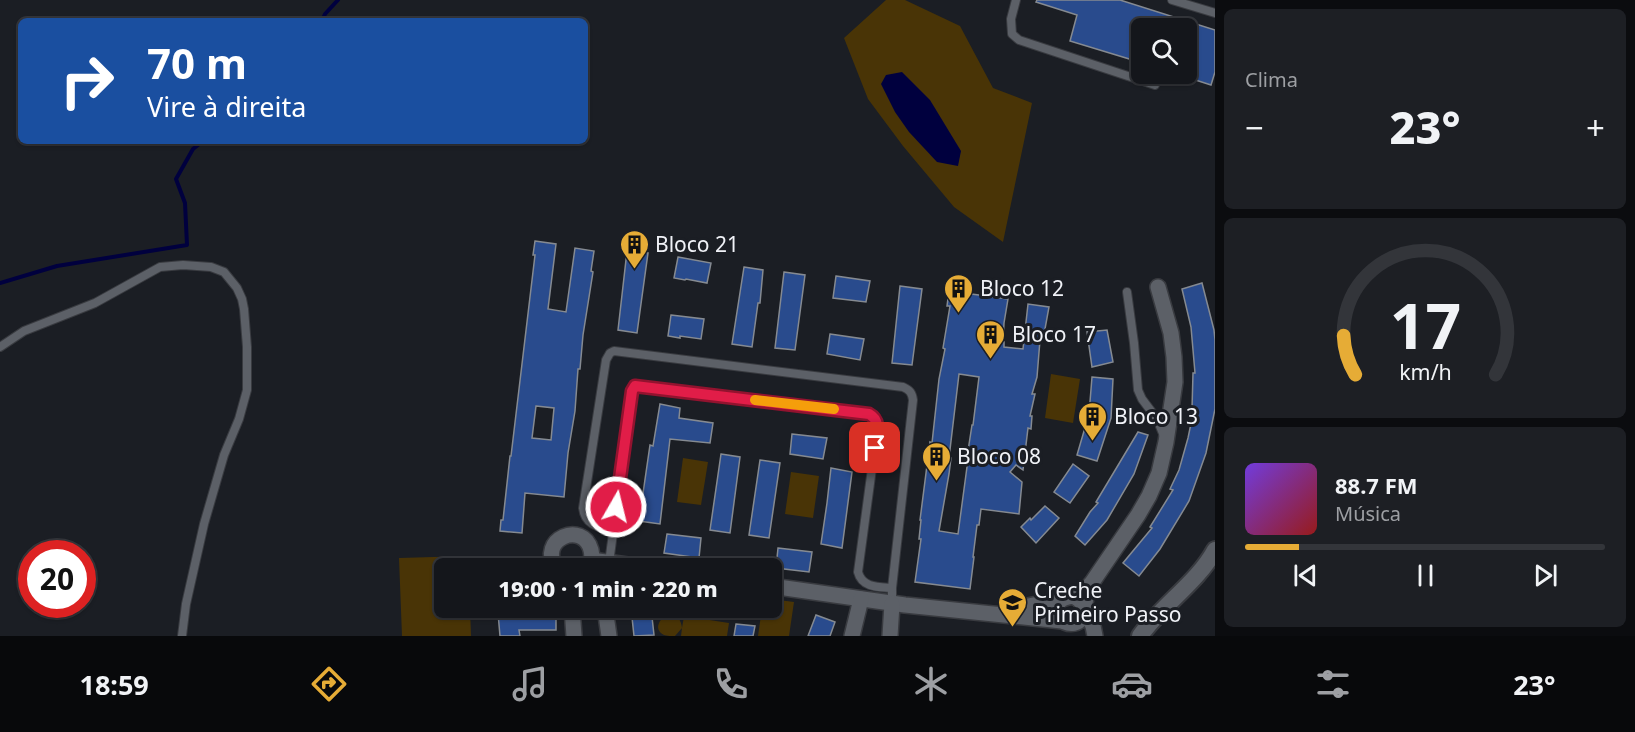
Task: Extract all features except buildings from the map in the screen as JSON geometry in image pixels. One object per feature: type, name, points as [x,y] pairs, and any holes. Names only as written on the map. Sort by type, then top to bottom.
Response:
[{"type":"street","points":[[995,613],[1076,603],[1149,496],[1166,442],[1175,382],[1171,333],[1158,286]]},
{"type":"street","points":[[551,558],[554,545],[563,537],[570,535],[587,542],[592,554],[591,558]]},
{"type":"street","points":[[1140,636],[1205,566],[1215,550]]},
{"type":"street","points":[[782,588],[892,604],[1068,622],[1087,628],[1095,635]]},
{"type":"street","points":[[852,636],[861,599]]},
{"type":"street","points":[[1068,622],[1056,611],[1059,602],[1076,603]]},
{"type":"street","points":[[1068,622],[1083,617],[1076,603]]},
{"type":"street","points":[[1076,603],[1093,626],[1095,635]]},
{"type":"street","points":[[890,636],[892,604]]},
{"type":"street","points":[[573,618],[574,636]]},
{"type":"street","points":[[606,618],[609,636]]},
{"type":"lane","points":[[1016,0],[1011,19],[1012,34],[1019,40],[1155,85]]},
{"type":"lane","points":[[1172,0],[1215,13]]},
{"type":"lane","points":[[0,347],[24,332],[95,303],[160,267],[183,265],[211,267],[224,272],[237,288],[244,309],[247,390],[239,419],[224,455],[204,524],[186,604],[182,636]]},
{"type":"lane","points":[[1127,292],[1138,390],[1157,419],[1166,442]]},
{"type":"lane","points":[[613,531],[593,525],[588,521],[583,508],[606,360],[614,351],[903,387],[909,390],[913,400],[892,604]]},
{"type":"lane","points":[[610,558],[632,391],[637,386],[869,414],[874,417],[878,424],[858,572],[865,584],[892,588]]},
{"type":"shaded area","points":[[886,0],[905,0],[960,26],[993,88],[1032,103],[1003,242],[954,207],[903,146],[868,99],[844,38]]},
{"type":"shaded area","points":[[902,72],[930,100],[961,151],[958,166],[937,162],[909,132],[895,112],[881,84],[886,75]]},
{"type":"shaded area","points":[[1051,374],[1080,379],[1073,423],[1045,418]]},
{"type":"shaded area","points":[[683,458],[708,462],[701,505],[677,502]]},
{"type":"shaded area","points":[[791,472],[819,476],[813,518],[785,514]]},
{"type":"shaded area","points":[[468,556],[468,558],[434,558],[434,618],[470,618],[471,636],[402,636],[399,558]]},
{"type":"shaded area","points":[[782,600],[794,602],[789,636],[758,636],[761,618],[782,618]]},
{"type":"shaded area","points":[[678,618],[682,628],[675,636],[664,635],[658,627],[660,620]]},
{"type":"shaded area","points":[[684,618],[729,623],[727,636],[681,636]]},
{"type":"waterway","points":[[323,18],[338,0]]},
{"type":"waterway","points":[[0,283],[57,266],[187,245],[185,203],[176,179],[193,149],[199,144]]},
{"type":"slow traffic","points":[[755,400],[834,409]]},
{"type":"place","name":"Bloco 21","points":[[634,270]]},
{"type":"place","name":"Bloco 12","points":[[959,314]]},
{"type":"place","name":"Bloco 17","points":[[991,360]]},
{"type":"place","name":"Bloco 13","points":[[1093,442]]},
{"type":"place","name":"Bloco 08","points":[[936,482]]},
{"type":"place","name":"Creche Primeiro Passo","points":[[1013,628]]},
{"type":"route","points":[[616,507],[632,391],[635,386],[869,414],[877,420],[878,424],[875,448]]}]
